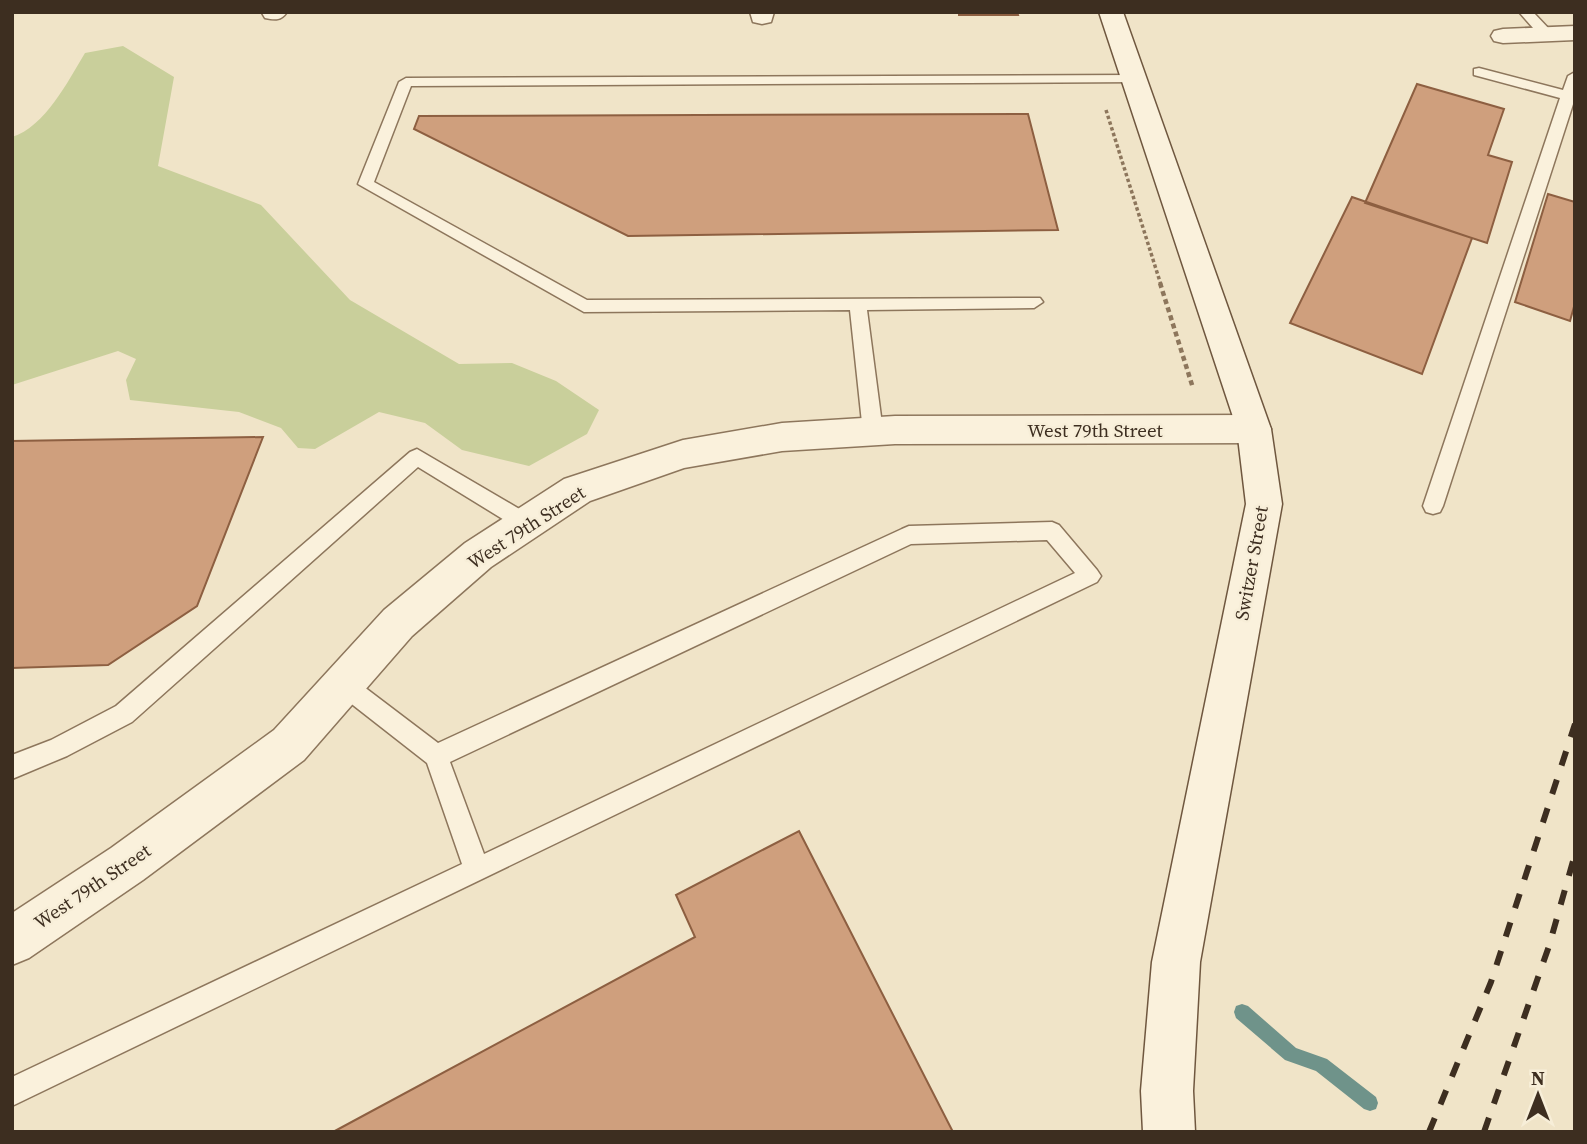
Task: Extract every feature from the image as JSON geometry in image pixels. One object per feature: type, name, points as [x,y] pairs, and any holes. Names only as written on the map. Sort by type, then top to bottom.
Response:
[{"type":"street","name":"Switzer Street","points":[[1111,12],[1118,89],[1254,429],[1264,504],[1176,962],[1167,1091],[1169,1132]]},
{"type":"street","points":[[1503,36],[1575,33]]},
{"type":"street","name":"West 79th Street","points":[[12,941],[127,864],[289,745],[398,623],[478,555],[578,490],[683,454],[782,437],[873,432],[1254,429]]},
{"type":"lane","points":[[1525,12],[1546,34]]},
{"type":"lane","points":[[1479,72],[1568,96]]},
{"type":"lane","points":[[1433,506],[1575,76]]},
{"type":"lane","points":[[1034,302],[584,306],[366,184],[406,82],[1118,89]]},
{"type":"lane","points":[[858,304],[873,432]]},
{"type":"lane","points":[[12,767],[59,748],[124,714],[417,457],[526,523]]},
{"type":"lane","points":[[12,1092],[1090,576],[1052,531],[909,534],[436,756]]},
{"type":"lane","points":[[344,684],[436,756],[477,870]]},
{"type":"path","points":[[1118,89],[1194,388]]},
{"type":"green space","points":[[123,46],[174,77],[158,166],[261,205],[350,300],[459,364],[512,363],[556,381],[599,410],[587,434],[529,466],[462,450],[425,423],[379,412],[315,449],[298,448],[281,428],[239,412],[130,400],[126,380],[136,359],[118,351],[12,385],[12,137],[35,124],[45,113],[85,53]]},
{"type":"building","points":[[959,12],[1017,12],[1018,15],[959,15]]},
{"type":"building","points":[[1417,84],[1504,109],[1488,155],[1512,162],[1487,243],[1365,203]]},
{"type":"building","points":[[1028,114],[1058,230],[628,236],[414,129],[419,116]]},
{"type":"building","points":[[1548,194],[1575,202],[1575,303],[1570,321],[1515,302]]},
{"type":"building","points":[[1352,197],[1472,238],[1422,374],[1290,323]]},
{"type":"building","points":[[263,437],[197,606],[108,665],[12,668],[12,441]]},
{"type":"building","points":[[799,831],[953,1132],[333,1132],[695,937],[676,895]]},
{"type":"waterway","points":[[1242,1012],[1291,1054],[1321,1065],[1370,1103]]},
{"type":"railway","points":[[1429,1132],[1491,982],[1575,724]]},
{"type":"railway","points":[[1484,1132],[1549,946],[1575,854]]}]
